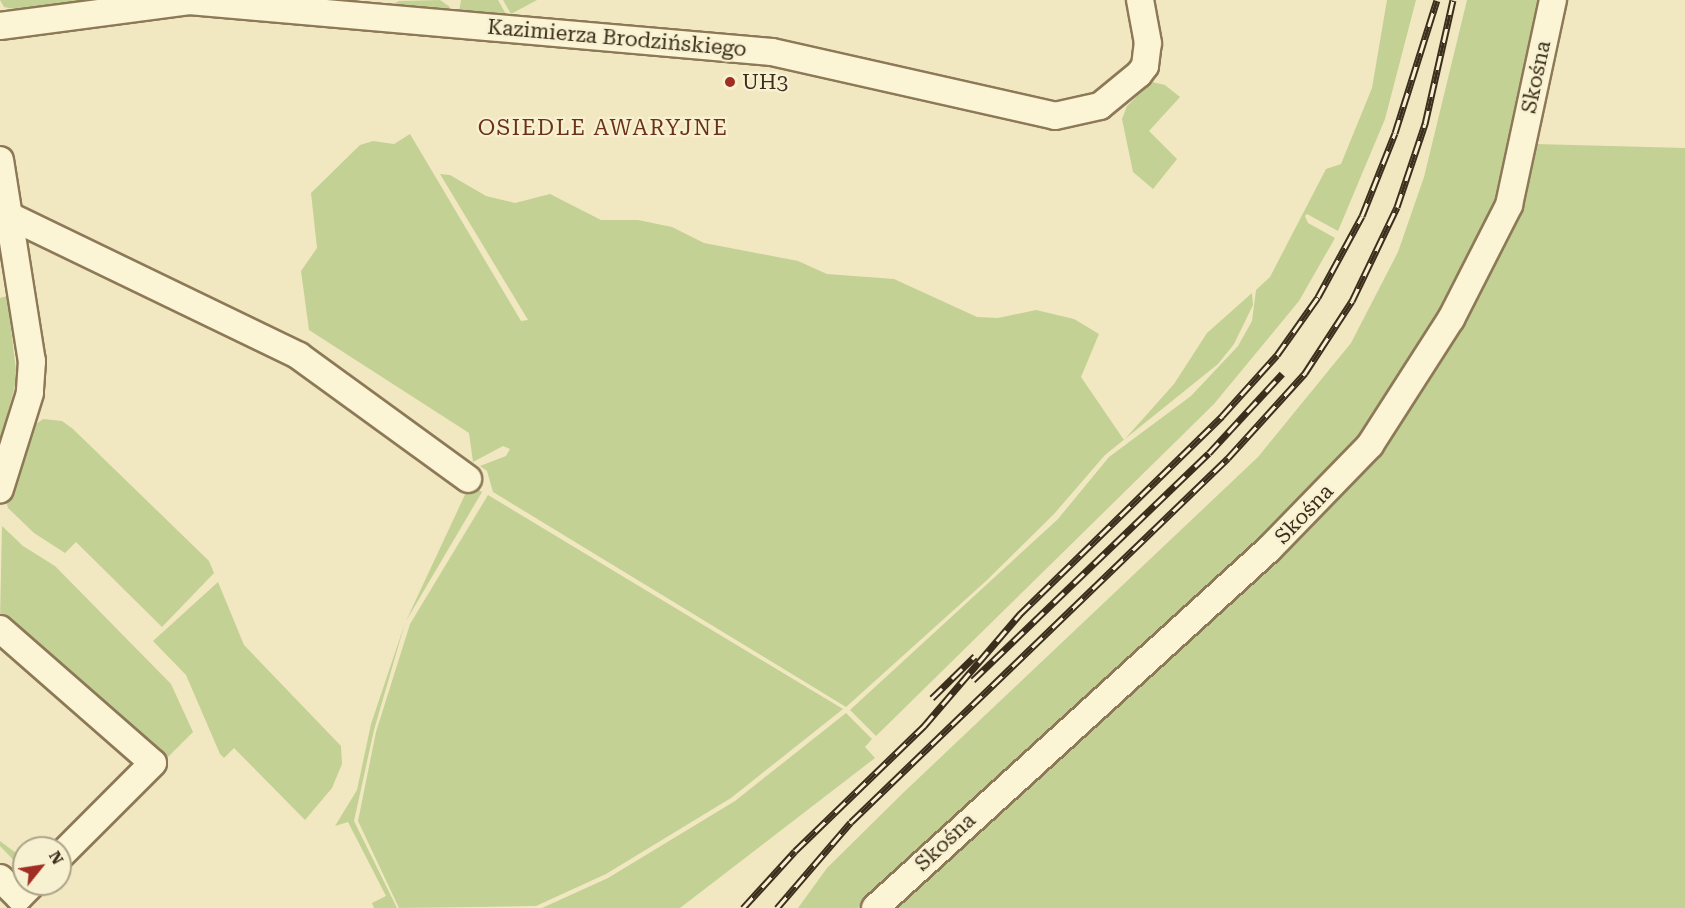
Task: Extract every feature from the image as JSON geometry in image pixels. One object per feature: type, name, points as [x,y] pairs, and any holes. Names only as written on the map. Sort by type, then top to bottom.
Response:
[{"type":"street","name":"Kazimierza Brodzińskiego","points":[[0,26],[189,1],[772,52],[1048,116],[1100,106],[1132,81],[1145,66],[1148,43],[1140,0]]},
{"type":"street","name":"Skośna","points":[[875,908],[1269,549],[1370,445],[1441,337],[1509,205],[1553,0]]},
{"type":"street","points":[[0,160],[32,361],[30,393],[0,489]]},
{"type":"street","points":[[10,216],[299,356],[468,479]]},
{"type":"street","points":[[0,629],[153,763],[72,844]]},
{"type":"street","points":[[0,878],[12,890]]},
{"type":"green space","points":[[0,0],[91,0],[14,9],[4,7]]},
{"type":"green space","points":[[440,0],[450,7],[447,11],[389,6],[399,1]]},
{"type":"green space","points":[[461,0],[498,0],[507,16],[459,12]]},
{"type":"green space","points":[[503,0],[537,0],[511,14]]},
{"type":"green space","points":[[1387,0],[1416,0],[1385,119],[1338,231],[1307,214],[1305,216],[1308,223],[1335,238],[1299,301],[1214,404],[876,736],[850,710],[1058,519],[1109,457],[1191,396],[1238,346],[1252,321],[1256,290],[1270,277],[1326,169],[1341,164],[1372,88]]},
{"type":"green space","points":[[1467,0],[1538,0],[1502,197],[1442,318],[1363,434],[1256,544],[858,908],[798,908],[827,868],[904,792],[1258,457],[1351,343],[1398,252],[1424,177]]},
{"type":"green space","points":[[1152,82],[1165,85],[1180,97],[1149,131],[1177,159],[1153,189],[1133,172],[1122,119],[1127,106]]},
{"type":"green space","points":[[410,134],[521,321],[528,320],[440,174],[450,175],[486,196],[515,203],[550,194],[601,220],[638,220],[672,227],[704,243],[798,261],[827,274],[894,279],[977,317],[998,318],[1036,310],[1074,319],[1099,334],[1081,377],[1124,440],[1105,455],[1054,514],[986,581],[846,707],[493,492],[487,471],[480,466],[506,456],[510,449],[503,446],[473,462],[469,433],[309,330],[301,271],[317,248],[311,193],[360,145],[373,141],[394,144]]},
{"type":"green space","points":[[1535,144],[1685,148],[1685,908],[897,908],[961,844],[1280,557],[1382,452],[1441,361],[1519,209]]},
{"type":"green space","points":[[1252,293],[1253,305],[1234,344],[1218,364],[1125,439],[1174,384],[1207,333]]},
{"type":"green space","points":[[7,296],[17,378],[0,442],[0,298]]},
{"type":"green space","points":[[43,419],[62,421],[73,429],[209,561],[214,573],[162,627],[76,542],[65,553],[34,533],[8,508],[5,497],[32,427]]},
{"type":"green space","points":[[470,484],[482,492],[406,621]]},
{"type":"green space","points":[[488,495],[843,709],[731,798],[606,874],[536,906],[399,908],[358,821],[376,732],[410,624]]},
{"type":"green space","points":[[2,526],[23,546],[55,566],[171,684],[193,732],[162,763],[0,621]]},
{"type":"green space","points":[[218,582],[244,645],[341,746],[342,764],[332,788],[305,820],[234,748],[224,758],[220,754],[186,675],[153,641]]},
{"type":"green space","points":[[405,623],[374,730],[354,821],[397,908],[374,908],[372,903],[386,896],[348,822],[335,826],[357,790],[371,724]]},
{"type":"green space","points":[[846,713],[872,739],[865,747],[875,758],[680,908],[542,908],[608,878],[735,801]]},
{"type":"green space","points":[[0,841],[12,850],[12,859],[0,846]]},
{"type":"railway","points":[[743,908],[795,851],[924,726],[1020,614],[1222,416],[1277,355],[1318,297],[1362,216],[1395,133],[1437,0]]},
{"type":"railway","points":[[777,908],[851,822],[1228,458],[1305,373],[1352,301],[1397,207],[1425,124],[1453,0]]},
{"type":"railway","points":[[973,680],[1209,453],[1282,374]]},
{"type":"railway","points":[[932,698],[975,656]]},
{"type":"place","name":"UH3","points":[[730,82]]},
{"type":"district","name":"OSIEDLE AWARYJNE","points":[[603,128]]}]
